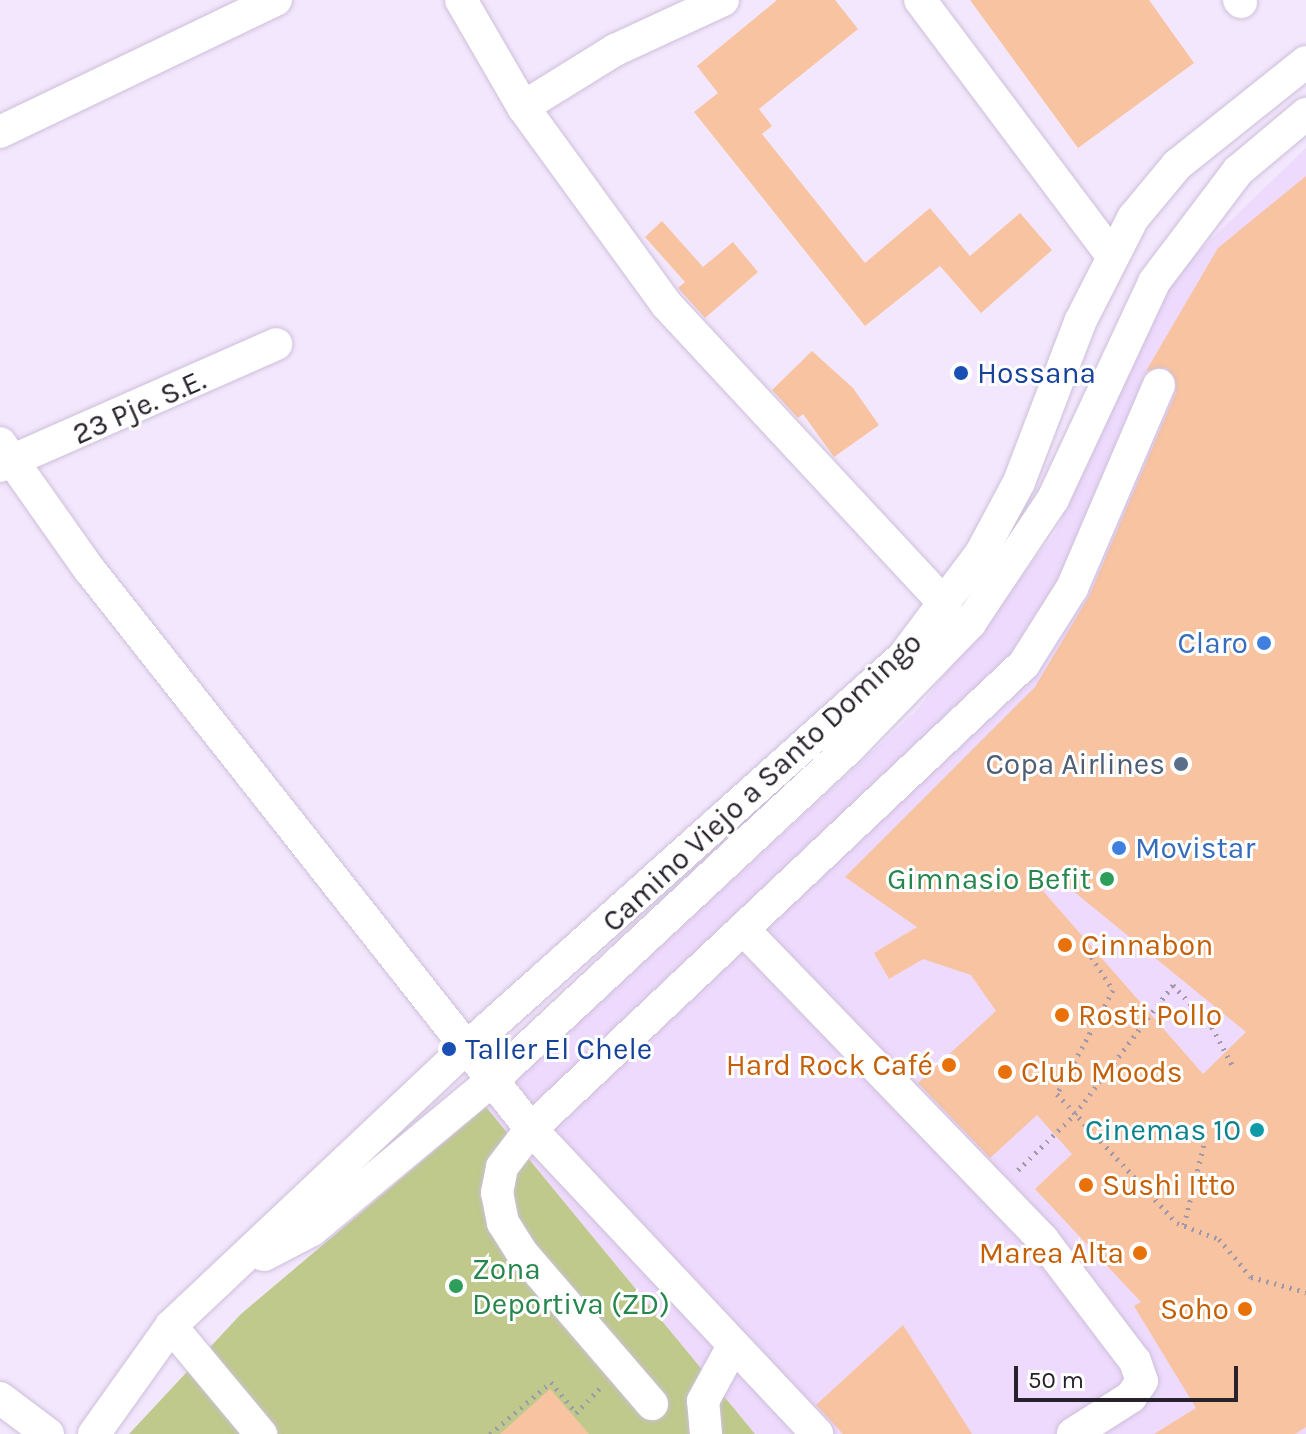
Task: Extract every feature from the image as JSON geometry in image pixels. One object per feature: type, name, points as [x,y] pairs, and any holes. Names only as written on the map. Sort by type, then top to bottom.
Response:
[{"type":"street","points":[[0,132],[276,0]]},
{"type":"street","points":[[461,0],[523,107],[667,305],[946,605]]},
{"type":"street","points":[[523,107],[615,50],[723,0]]},
{"type":"street","points":[[920,0],[1112,256]]},
{"type":"street","name":"Camino Viejo a Santo Domingo","points":[[94,1434],[171,1326],[470,1047],[582,950],[903,657],[946,605],[1019,482],[1112,256],[1177,165],[1306,62]]},
{"type":"street","name":"Camino Viejo a Santo Domingo","points":[[226,1275],[312,1230],[495,1078],[850,747],[970,623],[1053,499],[1154,282],[1238,171],[1306,114]]},
{"type":"street","name":"23 Pje. S.E.","points":[[3,457],[276,344]]},
{"type":"street","points":[[652,1404],[503,1223],[497,1193],[502,1167],[531,1129],[1024,664],[1072,588],[1159,385]]},
{"type":"street","points":[[3,457],[495,1078],[531,1129],[817,1434]]},
{"type":"street","points":[[743,929],[997,1190],[1105,1316],[1142,1381],[1131,1397],[1073,1434]]},
{"type":"street","points":[[495,1078],[495,1054],[562,992],[582,950]]},
{"type":"street","points":[[171,1326],[261,1434]]},
{"type":"street","points":[[706,1434],[703,1401],[733,1346]]},
{"type":"street","points":[[0,1398],[48,1434]]},
{"type":"path","points":[[1087,950],[1113,990],[1057,1094],[1184,1225],[1219,1239],[1251,1277],[1306,1292]]},
{"type":"path","points":[[997,1190],[1075,1114],[1173,985],[1212,1027],[1232,1065]]},
{"type":"path","points":[[1184,1225],[1204,1144]]},
{"type":"path","points":[[490,1434],[551,1382],[576,1413],[604,1385]]},
{"type":"shaded area","points":[[1306,148],[1306,1434],[755,1434],[486,1107],[916,711],[1055,533],[1170,279]]},
{"type":"green space","name":"Zona Deportiva (ZD)","points":[[486,1107],[755,1434],[129,1434],[241,1314]]},
{"type":"building","points":[[777,0],[835,0],[858,29],[759,109],[772,126],[762,134],[865,263],[930,208],[970,256],[1020,213],[1052,250],[981,313],[940,266],[865,326],[694,112],[718,93],[697,66]]},
{"type":"building","points":[[970,0],[1149,0],[1194,63],[1078,148]]},
{"type":"building","points":[[1306,176],[1306,1427],[1295,1434],[1154,1434],[1196,1408],[1134,1306],[1141,1302],[1035,1189],[1072,1154],[1037,1115],[990,1158],[918,1083],[996,1011],[971,975],[923,959],[889,979],[874,953],[917,927],[845,877],[1035,687],[1089,596],[1176,392],[1167,368],[1146,371],[1218,248]],"holes":[[[1056,877],[1246,1032],[1203,1074],[1043,891]]]},
{"type":"building","points":[[662,221],[703,267],[733,242],[758,272],[705,318],[678,288],[685,282],[645,237]]},
{"type":"building","points":[[812,351],[853,388],[879,425],[834,457],[803,414],[798,418],[772,390]]},
{"type":"building","points":[[903,1325],[972,1434],[843,1434],[816,1405]]},
{"type":"building","points":[[550,1389],[589,1434],[500,1434]]},
{"type":"place","name":"Hossana","points":[[961,373]]},
{"type":"place","name":"Claro","points":[[1264,643]]},
{"type":"place","name":"Copa Airlines","points":[[1181,764]]},
{"type":"place","name":"Movistar","points":[[1119,848]]},
{"type":"place","name":"Gimnasio Befit","points":[[1107,879]]},
{"type":"place","name":"Cinnabon","points":[[1065,945]]},
{"type":"place","name":"Rosti Pollo","points":[[1062,1015]]},
{"type":"place","name":"Taller El Chele","points":[[449,1049]]},
{"type":"place","name":"Hard Rock Café","points":[[949,1065]]},
{"type":"place","name":"Club Moods","points":[[1005,1072]]},
{"type":"place","name":"Cinemas 10","points":[[1257,1130]]},
{"type":"place","name":"Sushi Itto","points":[[1086,1185]]},
{"type":"place","name":"Marea Alta","points":[[1140,1253]]},
{"type":"place","name":"Zona Deportiva (ZD)","points":[[456,1286]]},
{"type":"place","name":"Soho","points":[[1245,1309]]}]
